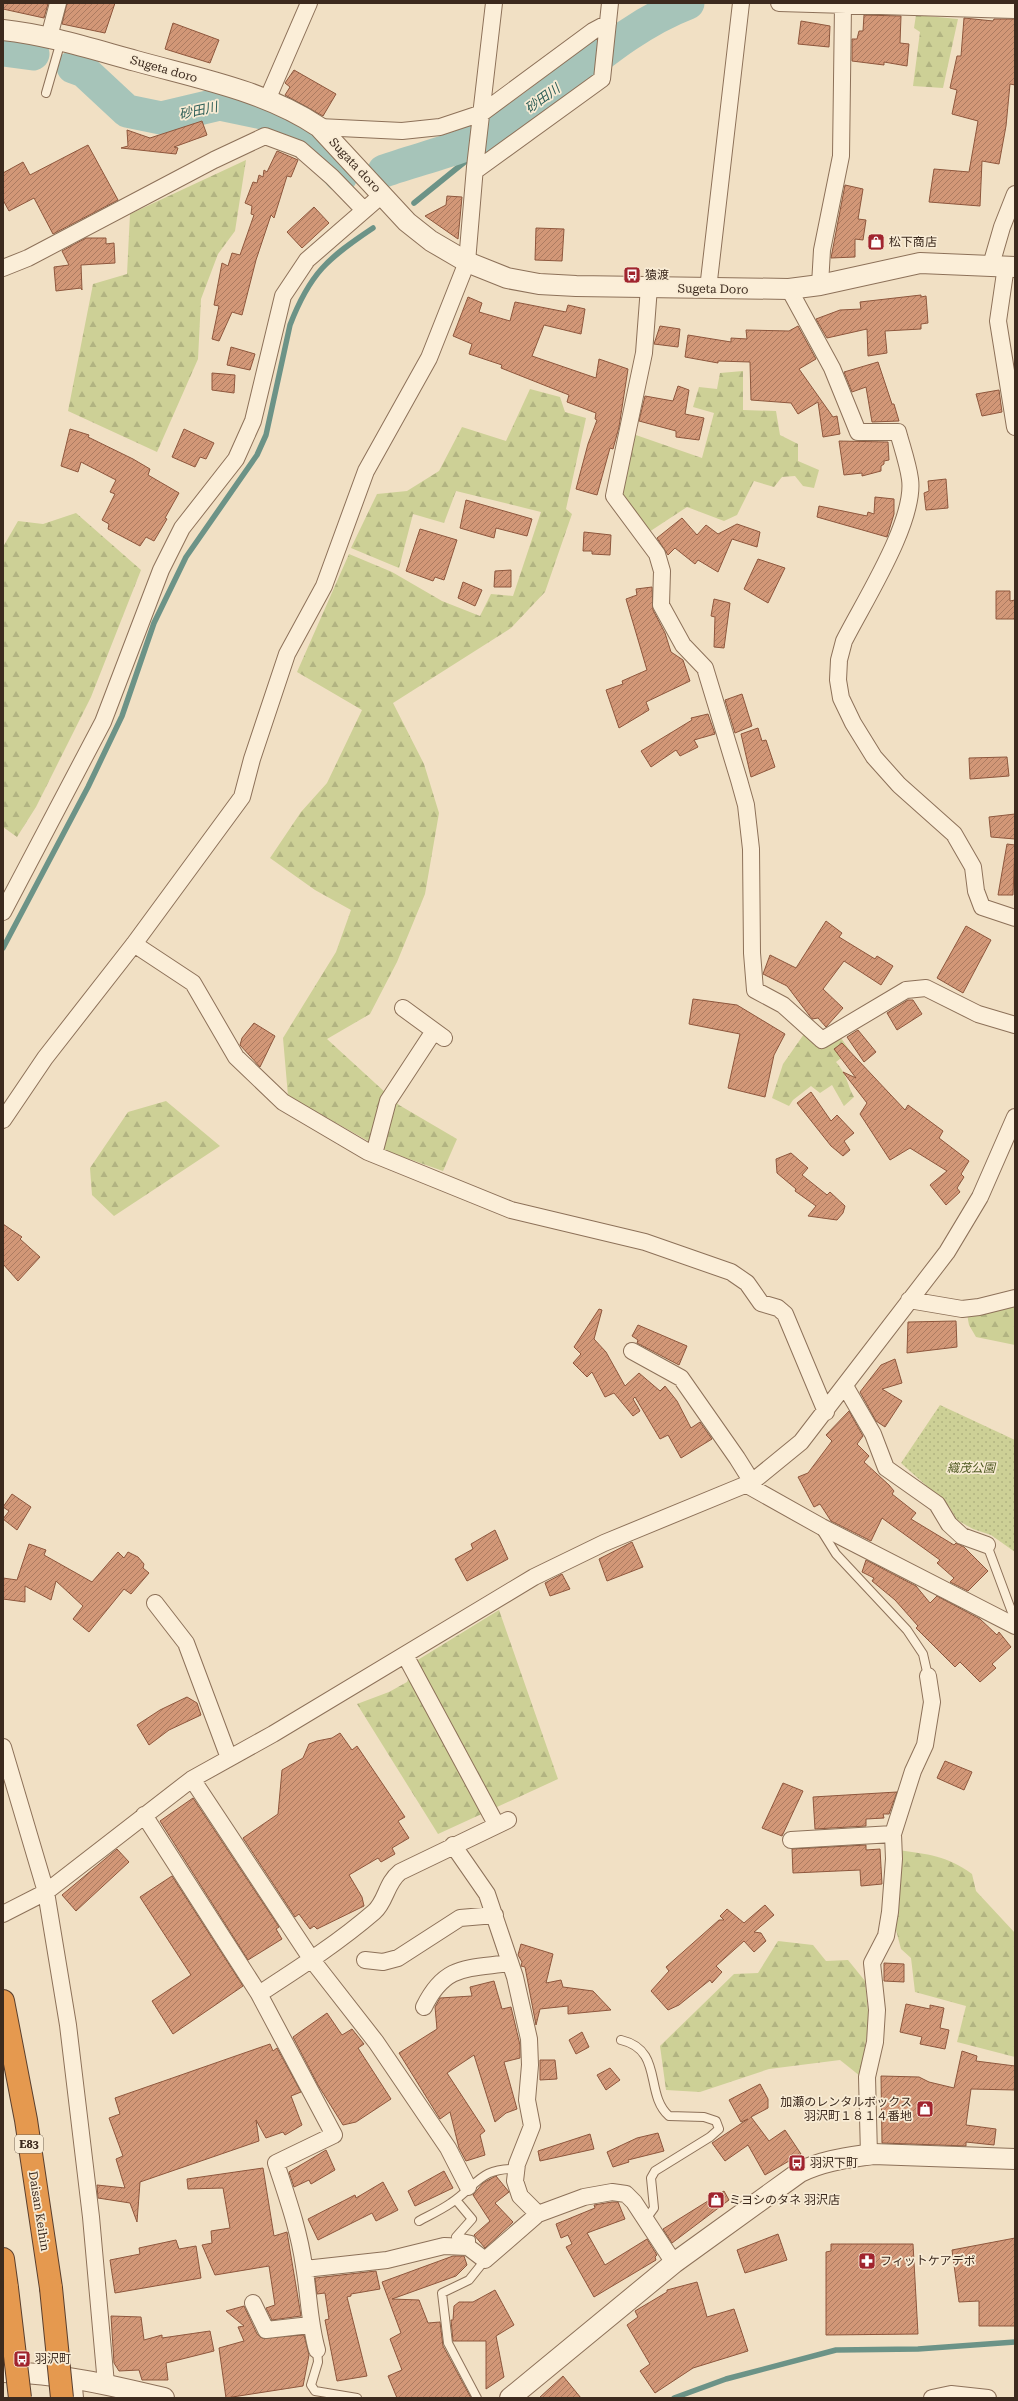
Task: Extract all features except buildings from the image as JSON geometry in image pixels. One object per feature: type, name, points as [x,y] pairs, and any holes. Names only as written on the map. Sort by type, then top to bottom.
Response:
[{"type":"highway","name":"Daisan Keihin","points":[[3,2001],[26,2120],[51,2288],[62,2398]]},
{"type":"highway","points":[[3,2259],[20,2398]]},
{"type":"street","points":[[55,39],[58,3]]},
{"type":"street","points":[[267,100],[309,3]]},
{"type":"street","points":[[3,1120],[45,1058],[134,944],[242,797],[252,759],[287,654],[324,586],[366,471],[429,358],[467,262],[475,169],[494,3]]},
{"type":"street","points":[[475,169],[602,79],[610,3]]},
{"type":"street","points":[[708,289],[741,3]]},
{"type":"street","points":[[779,3],[1015,10]]},
{"type":"street","points":[[820,285],[822,250],[841,156],[841,4]]},
{"type":"street","points":[[319,127],[402,131],[440,127],[481,118],[593,31],[608,23]]},
{"type":"street","name":"Sugeta doro","points":[[3,30],[55,39],[185,74],[267,100],[304,117],[319,127]]},
{"type":"street","name":"Sugata doro","points":[[319,127],[392,205]]},
{"type":"street","points":[[3,268],[28,258],[214,160],[265,136],[300,149],[332,176],[364,210]]},
{"type":"street","points":[[1015,194],[1002,227],[1004,266],[998,321],[1015,427]]},
{"type":"street","points":[[3,912],[103,722],[161,570],[178,535],[236,459],[253,421],[282,296],[306,260],[364,210],[392,205]]},
{"type":"street","name":"Sugeta Doro","points":[[392,205],[431,241],[467,262],[508,278],[539,284],[708,289],[789,289],[820,285],[920,263],[1004,266]]},
{"type":"street","points":[[649,287],[644,353],[614,496],[657,554],[662,571],[661,605],[683,645],[705,668],[739,780],[746,805],[751,849],[752,953],[755,990],[783,1005],[822,1040],[906,990],[926,988],[978,1014],[1015,1025]]},
{"type":"street","points":[[789,289],[832,368],[858,432],[898,432],[910,480],[909,500],[897,538],[844,641],[839,660],[838,680],[841,698],[853,723],[874,757],[898,785],[954,834],[973,866],[976,891],[982,907],[1015,918]]},
{"type":"street","points":[[134,944],[193,983],[236,1057],[282,1102],[374,1154],[511,1210],[645,1242],[731,1272],[747,1283],[761,1303],[778,1308],[785,1314],[826,1412]]},
{"type":"street","points":[[374,1154],[388,1101],[439,1034],[403,1008]]},
{"type":"street","points":[[3,1914],[46,1892],[192,1779],[405,1655],[534,1577],[604,1543],[749,1483],[801,1442],[826,1412],[909,1300],[947,1252],[980,1197],[1015,1117]]},
{"type":"street","points":[[909,1300],[962,1309],[980,1307],[1015,1298]]},
{"type":"street","points":[[632,1351],[681,1378],[733,1451],[749,1483],[818,1524],[1012,1625]]},
{"type":"street","points":[[845,1386],[873,1434],[886,1468],[937,1504],[949,1524],[962,1536],[987,1545]]},
{"type":"street","points":[[155,1602],[186,1643],[229,1758]]},
{"type":"street","points":[[259,1994],[312,1960],[375,1911],[393,1877],[453,1845],[502,1822],[405,1655]]},
{"type":"street","points":[[869,2154],[867,2077],[875,2042],[877,2010],[872,1963],[886,1936],[890,1912],[894,1859],[893,1834],[913,1771],[925,1745],[932,1702],[928,1676]]},
{"type":"street","points":[[3,1747],[46,1892],[68,2025],[91,2217],[106,2384]]},
{"type":"street","points":[[192,1779],[312,1960],[376,2042],[448,2148],[468,2187]]},
{"type":"street","points":[[144,1815],[259,1994],[334,2135],[276,2163],[294,2218],[305,2269],[310,2325],[317,2350]]},
{"type":"street","points":[[791,1840],[893,1834]]},
{"type":"street","points":[[453,1845],[487,1894],[495,1914],[515,1978],[529,2039],[530,2065],[527,2100],[532,2126],[517,2169],[515,2181],[520,2196],[538,2214]]},
{"type":"street","points":[[365,1960],[382,1962],[398,1958],[460,1918],[495,1914]]},
{"type":"street","points":[[424,2006],[440,1980],[451,1973],[510,1963]]},
{"type":"street","points":[[510,2398],[674,2263],[800,2172],[831,2160],[869,2154],[1015,2159]]},
{"type":"street","points":[[305,2269],[387,2260],[444,2246],[468,2247],[486,2260],[538,2214],[584,2197],[612,2192],[626,2194],[634,2202],[674,2263]]},
{"type":"street","points":[[253,2303],[266,2330],[310,2325]]},
{"type":"street","points":[[3,2372],[38,2373],[73,2377],[164,2398]]},
{"type":"street","points":[[73,2377],[75,2398]]},
{"type":"street","points":[[932,2398],[951,2394],[988,2398]]},
{"type":"lane","points":[[46,93],[55,39]]},
{"type":"lane","points":[[818,1524],[836,1554],[907,1630],[922,1654],[928,1676]]},
{"type":"lane","points":[[987,1545],[1013,1615],[1012,1625]]},
{"type":"lane","points":[[621,2040],[632,2043],[647,2059],[652,2070],[661,2109],[669,2116],[704,2117],[716,2121],[719,2129],[710,2137],[655,2171],[651,2178],[654,2208],[646,2219]]},
{"type":"lane","points":[[419,2221],[456,2200],[468,2187],[484,2176],[502,2168],[517,2169]]},
{"type":"lane","points":[[456,2200],[472,2219],[456,2238],[471,2240],[471,2250]]},
{"type":"lane","points":[[477,2398],[448,2343],[442,2293],[469,2280],[486,2260]]},
{"type":"lane","points":[[317,2350],[318,2362],[311,2384],[315,2391],[357,2398]]},
{"type":"green space","points":[[916,15],[958,19],[943,88],[913,86],[920,32],[914,28]]},
{"type":"green space","points":[[246,160],[235,231],[218,254],[201,299],[198,359],[157,452],[68,411],[93,284],[127,274],[130,214]]},
{"type":"green space","points":[[743,371],[743,410],[776,411],[780,435],[798,444],[798,461],[819,470],[814,488],[803,486],[795,476],[782,477],[774,487],[754,481],[737,515],[724,521],[687,507],[649,532],[619,492],[633,434],[702,458],[714,413],[693,407],[699,387],[717,389],[720,373]]},
{"type":"green space","points":[[530,389],[560,397],[565,412],[586,418],[566,509],[572,514],[545,592],[511,628],[393,703],[424,764],[439,813],[425,894],[397,962],[370,1014],[327,1039],[399,1105],[457,1139],[443,1171],[386,1151],[288,1096],[283,1038],[336,952],[351,910],[315,890],[270,858],[301,812],[327,783],[362,710],[297,672],[349,554],[392,572],[442,601],[480,616],[491,594],[513,596],[541,512],[456,491],[444,523],[413,514],[399,568],[351,548],[377,494],[407,491],[439,471],[462,427],[506,441]]},
{"type":"green space","points":[[76,513],[141,570],[91,697],[36,807],[17,837],[3,827],[3,547],[18,521],[43,524]]},
{"type":"green space","points":[[804,1034],[839,1035],[850,1051],[836,1062],[845,1075],[854,1097],[844,1106],[832,1085],[820,1093],[811,1086],[793,1100],[789,1106],[772,1098],[783,1064]]},
{"type":"green space","points":[[166,1101],[220,1146],[114,1216],[92,1195],[90,1168],[128,1112]]},
{"type":"green space","points":[[1015,1303],[1015,1345],[976,1337],[969,1325],[967,1314]]},
{"type":"green space","name":"織茂公園","points":[[940,1405],[1015,1440],[1015,1552],[991,1535],[973,1529],[957,1520],[949,1506],[901,1463]]},
{"type":"green space","points":[[499,1610],[558,1779],[438,1834],[357,1704],[389,1692],[407,1682],[416,1661]]},
{"type":"green space","points":[[898,1850],[937,1857],[954,1863],[972,1874],[976,1891],[1015,1933],[1015,2057],[957,2042],[966,2006],[915,1992],[911,1958],[901,1949],[895,1926]]},
{"type":"green space","points":[[778,1941],[813,1945],[826,1961],[848,1960],[865,1981],[869,2022],[860,2076],[840,2060],[769,2069],[700,2092],[666,2090],[660,2046],[734,1974],[758,1973]]},
{"type":"waterway","name":"砂田川","points":[[384,171],[459,147],[499,130],[546,98],[613,45],[637,29],[688,3]]},
{"type":"waterway","name":"砂田川","points":[[3,50],[33,54]]},
{"type":"waterway","name":"砂田川","points":[[73,67],[84,71],[127,111],[161,118],[220,104],[267,114],[324,157],[341,176]]},
{"type":"waterway","points":[[481,148],[498,131]]},
{"type":"waterway","points":[[414,203],[472,156]]},
{"type":"waterway","points":[[3,948],[88,787],[122,716],[154,623],[186,557],[257,455],[266,435],[290,325],[297,307],[313,279],[322,268],[344,248],[373,228]]},
{"type":"waterway","points":[[674,2398],[726,2379],[836,2350],[918,2349],[1015,2342]]},
{"type":"place","name":"松下商店","points":[[876,242]]},
{"type":"place","name":"猿渡","points":[[632,275]]},
{"type":"place","name":"加瀬のレンタルボックス 羽沢町１８１４番地","points":[[925,2109]]},
{"type":"place","name":"羽沢下町","points":[[797,2163]]},
{"type":"place","name":"ミヨシのタネ 羽沢店","points":[[716,2200]]},
{"type":"place","name":"フィットケアデポ","points":[[867,2261]]},
{"type":"place","name":"羽沢町","points":[[22,2359]]}]
